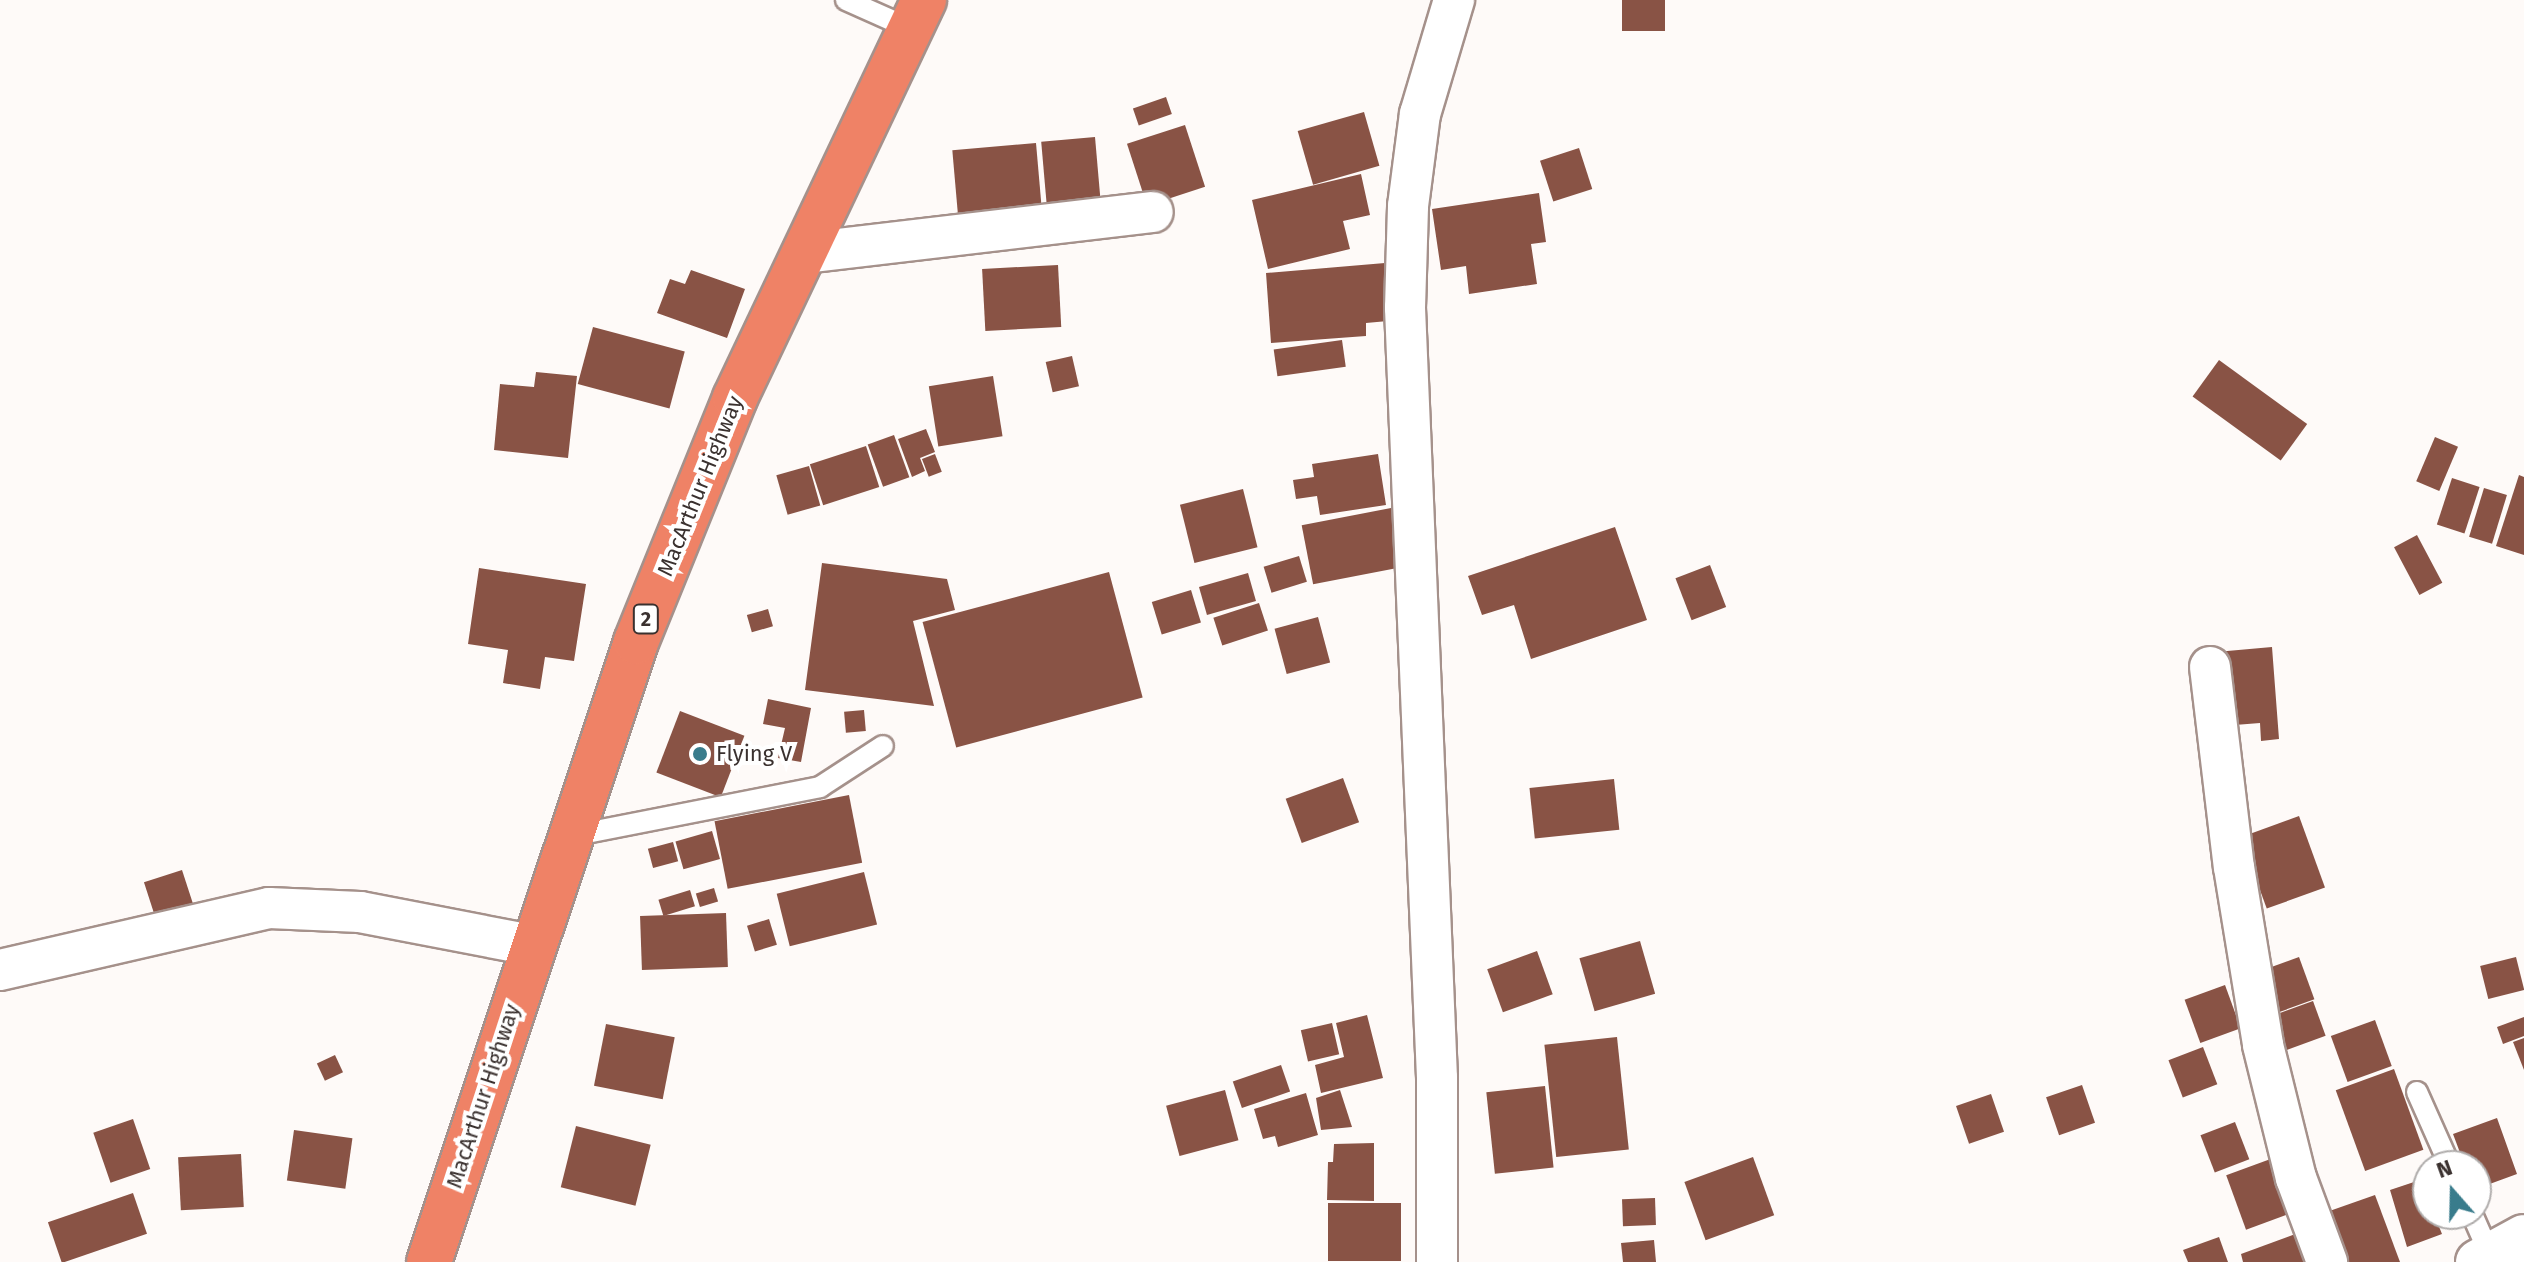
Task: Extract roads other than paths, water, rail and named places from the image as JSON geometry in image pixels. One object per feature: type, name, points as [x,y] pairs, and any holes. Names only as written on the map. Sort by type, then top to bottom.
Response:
[{"type":"highway","name":"MacArthur Highway","points":[[429,1262],[567,837],[648,614],[735,398],[916,14]]},
{"type":"street","points":[[1437,1262],[1437,1078],[1405,308],[1408,206],[1420,114],[1454,0]]},
{"type":"street","points":[[804,253],[1153,212]]},
{"type":"street","points":[[2210,667],[2234,867],[2263,1045],[2296,1178],[2327,1262]]},
{"type":"street","points":[[0,970],[269,908],[360,912],[531,945]]},
{"type":"lane","points":[[846,0],[916,14]]},
{"type":"lane","points":[[567,837],[820,787],[883,746]]},
{"type":"lane","points":[[2417,1092],[2443,1150]]},
{"type":"lane","points":[[2483,1230],[2498,1251]]},
{"type":"place","name":"Flying V","points":[[700,754]]}]
